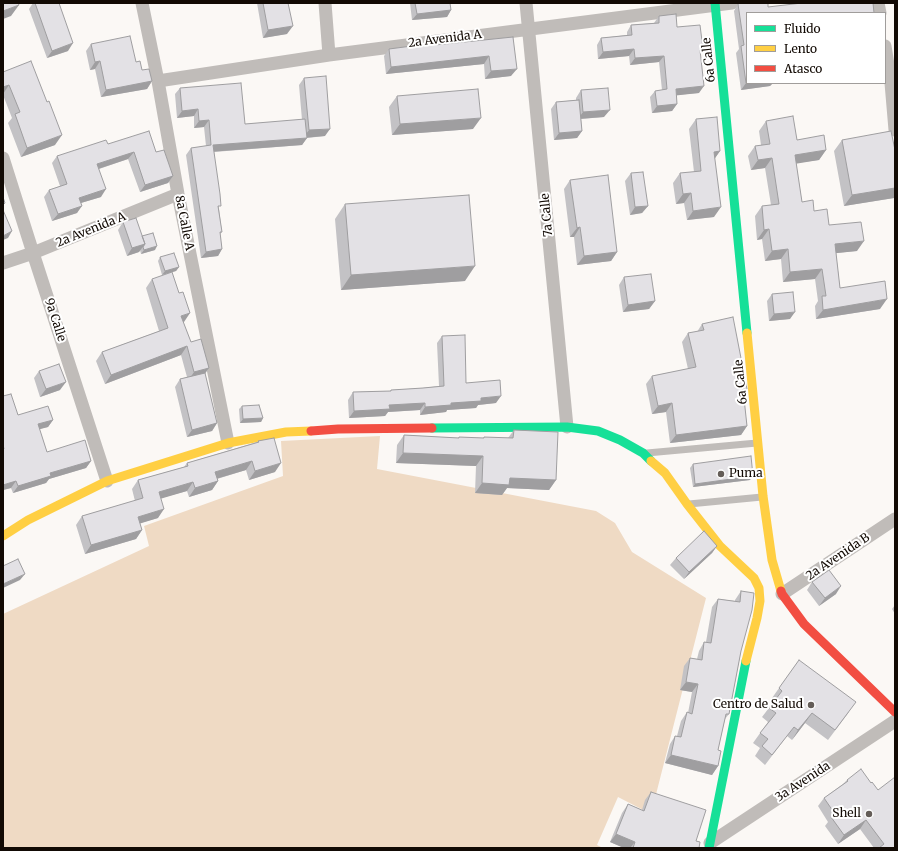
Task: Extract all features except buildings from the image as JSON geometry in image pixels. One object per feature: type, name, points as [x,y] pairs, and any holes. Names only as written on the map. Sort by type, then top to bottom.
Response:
[{"type":"street","name":"8a Calle A","points":[[142,3],[158,81],[178,194],[228,443]]},
{"type":"street","points":[[325,3],[329,54]]},
{"type":"street","name":"7a Calle","points":[[526,3],[567,427]]},
{"type":"street","name":"2a Avenida A","points":[[158,81],[329,54],[732,3]]},
{"type":"street","name":"6a Calle","points":[[715,4],[764,496],[772,560],[782,594],[804,624],[895,712]]},
{"type":"street","points":[[886,51],[893,84],[895,130]]},
{"type":"street","name":"9a Calle","points":[[3,158],[108,481]]},
{"type":"street","name":"2a Avenida A","points":[[3,263],[33,253],[178,194]]},
{"type":"street","points":[[3,536],[28,520],[108,481],[228,443],[286,432],[338,429],[567,427],[598,431],[620,440],[643,453],[665,473],[720,546],[754,578],[759,588],[760,601],[757,618],[746,662],[710,845]]},
{"type":"street","name":"2a Avenida B","points":[[782,594],[895,519]]},
{"type":"street","name":"3a Avenida","points":[[710,845],[895,721]]},
{"type":"lane","points":[[643,453],[759,443]]},
{"type":"lane","points":[[687,504],[764,496]]},
{"type":"shaded area","points":[[380,436],[377,469],[596,511],[615,523],[632,552],[706,598],[651,814],[618,797],[597,845],[603,848],[3,848],[3,614],[149,546],[144,526],[283,476],[281,441]]},
{"type":"traffic: fast","points":[[715,3],[747,333]]},
{"type":"traffic: fast","points":[[432,428],[567,427],[598,431],[620,440],[643,453],[651,461]]},
{"type":"traffic: fast","points":[[709,848],[746,661]]},
{"type":"traffic: slow","points":[[747,333],[763,496],[772,560],[781,591]]},
{"type":"traffic: slow","points":[[3,536],[28,520],[107,481],[228,443],[286,432],[311,431]]},
{"type":"traffic: slow","points":[[651,461],[665,473],[720,546],[754,578],[759,588],[760,601],[757,618],[746,661]]},
{"type":"traffic: jam","points":[[311,431],[338,429],[432,428]]},
{"type":"traffic: jam","points":[[781,591],[804,624],[895,712]]},
{"type":"place","name":"Puma","points":[[721,474]]},
{"type":"place","name":"Centro de Salud","points":[[811,705]]},
{"type":"place","name":"Shell","points":[[869,814]]}]
